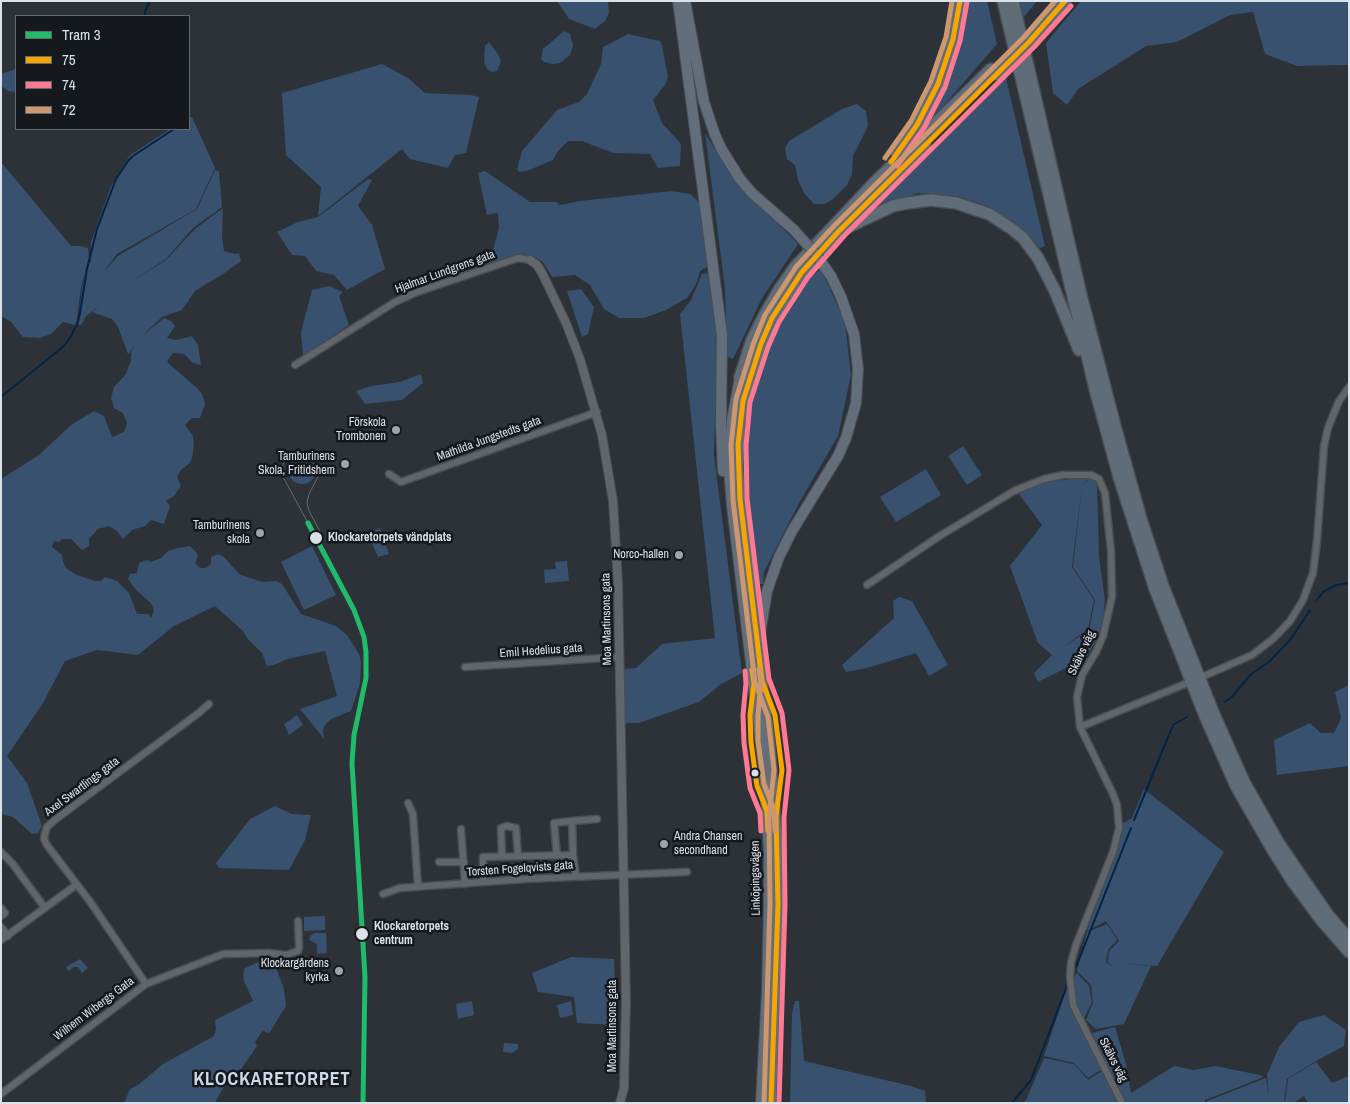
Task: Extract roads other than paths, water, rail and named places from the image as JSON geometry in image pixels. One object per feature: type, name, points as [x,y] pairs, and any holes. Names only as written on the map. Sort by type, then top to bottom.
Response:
[{"type":"highway","points":[[678,1],[702,192],[721,318],[723,353],[721,425],[723,466],[724,480],[732,506]]},
{"type":"highway","points":[[685,1],[704,102],[718,142],[740,179],[752,193],[793,229],[814,252],[831,276],[841,297],[854,334],[858,369],[856,403],[846,438],[838,456],[792,531],[779,557],[766,598],[758,650]]},
{"type":"highway","points":[[874,183],[904,146],[917,126],[938,84],[953,39],[960,1]]},
{"type":"highway","points":[[1003,1],[1094,388],[1119,477],[1155,589],[1204,716],[1236,786],[1271,847],[1294,882],[1322,921],[1349,952]]},
{"type":"highway","points":[[1013,1],[1081,295],[1114,426],[1163,586],[1213,712],[1244,782],[1278,842],[1328,915],[1349,939]]},
{"type":"highway","points":[[1042,22],[1055,1]]},
{"type":"highway","points":[[744,378],[772,318],[802,272],[993,72],[1065,1]]},
{"type":"highway","points":[[732,506],[729,468],[732,420],[752,340],[779,290],[795,267],[874,183],[993,72]]},
{"type":"highway","points":[[840,231],[893,206],[931,200],[966,205],[1000,220],[1023,238],[1042,264],[1062,305],[1094,388]]},
{"type":"highway","name":"Linköpingsvägen","points":[[744,378],[738,468],[740,499],[771,754],[777,842],[778,904],[771,1103]]},
{"type":"highway","name":"Linköpingsvägen","points":[[732,506],[767,811],[769,904],[761,1103]]},
{"type":"street","name":"Hjalmar Lundgrens gata","points":[[295,365],[395,302],[417,292],[518,258],[530,260]]},
{"type":"street","name":"Moa Martinsons gata","points":[[530,260],[540,268],[566,323],[580,359],[597,412],[611,481],[616,524],[626,1001],[624,1088],[627,1103]]},
{"type":"street","points":[[1204,676],[1252,655],[1274,638],[1290,621],[1303,600],[1313,573],[1324,446],[1328,428],[1339,401],[1349,387]]},
{"type":"street","name":"Mathilda Jungstedts gata","points":[[390,474],[401,482],[597,412]]},
{"type":"street","name":"Skälvs väg","points":[[867,585],[938,537],[1014,491],[1044,479],[1063,475],[1091,474],[1099,479],[1105,493],[1111,551],[1112,597],[1103,636],[1096,652],[1082,674],[1077,697],[1080,727],[1113,794],[1117,805],[1119,828],[1113,852],[1076,945],[1071,962],[1071,991],[1073,1005],[1122,1103]]},
{"type":"street","name":"Emil Hedelius gata","points":[[465,667],[619,657]]},
{"type":"street","points":[[1080,727],[1185,684]]},
{"type":"street","name":"Axel Swartlings gata","points":[[146,984],[91,903],[44,839],[44,832],[209,704]]},
{"type":"street","points":[[408,804],[413,814],[418,887]]},
{"type":"street","points":[[557,856],[554,823],[597,819]]},
{"type":"street","points":[[572,821],[576,876]]},
{"type":"street","points":[[502,857],[501,828],[507,826],[516,828],[518,856]]},
{"type":"street","points":[[461,829],[465,884]]},
{"type":"street","points":[[1,852],[12,863],[44,908]]},
{"type":"street","points":[[483,882],[483,858],[574,856]]},
{"type":"street","points":[[439,862],[464,862]]},
{"type":"street","points":[[623,875],[686,872]]},
{"type":"street","name":"Torsten Fogelqvists gata","points":[[383,894],[400,888],[576,876],[623,875]]},
{"type":"street","points":[[1,940],[76,885]]},
{"type":"street","points":[[1,908],[5,913],[1,916]]},
{"type":"street","name":"Wilhem Wibergs Gata","points":[[1,1094],[146,984],[223,954],[269,953],[286,955],[298,951],[298,921]]},
{"type":"street","points":[[1,927],[8,936]]},
{"type":"street","name":"Moa Martinsons gata","points":[[620,1103],[624,1088]]},
{"type":"waterway","points":[[145,15],[150,1]]},
{"type":"waterway","points":[[1,397],[64,346],[70,338],[78,322],[87,269],[97,229],[116,179],[133,156],[172,130]]},
{"type":"waterway","points":[[1317,600],[1323,592],[1336,585],[1349,583]]},
{"type":"waterway","points":[[1224,702],[1231,698],[1251,674],[1269,662],[1291,639],[1310,610]]},
{"type":"waterway","points":[[1134,820],[1173,725],[1187,717]]},
{"type":"waterway","points":[[1076,967],[1131,828]]},
{"type":"waterway","points":[[1012,1103],[1031,1080],[1066,989],[1067,970]]},
{"type":"tram line","points":[[308,523],[282,475],[282,467],[286,459],[295,452],[303,451],[312,454],[319,466],[319,475],[309,494],[307,503],[309,511],[322,535]]},
{"type":"tram line","name":"3","points":[[308,523],[354,610],[364,637],[366,652],[366,678],[354,735],[352,763],[365,977],[363,1103]]},
{"type":"place","name":"Förskola Trombonen","points":[[396,430]]},
{"type":"place","name":"Tamburinens Skola, Fritidshem","points":[[345,464]]},
{"type":"place","name":"Tamburinens skola","points":[[260,533]]},
{"type":"place","name":"Klockaretorpets vändplats","points":[[316,538]]},
{"type":"place","name":"Norco-hallen","points":[[679,555]]},
{"type":"place","name":"Andra Chansen secondhand","points":[[664,844]]},
{"type":"place","name":"Klockaretorpets centrum","points":[[362,934]]},
{"type":"place","name":"Klockargårdens kyrka","points":[[339,971]]},
{"type":"district","name":"KLOCKARETORPET","points":[[272,1080]]}]
